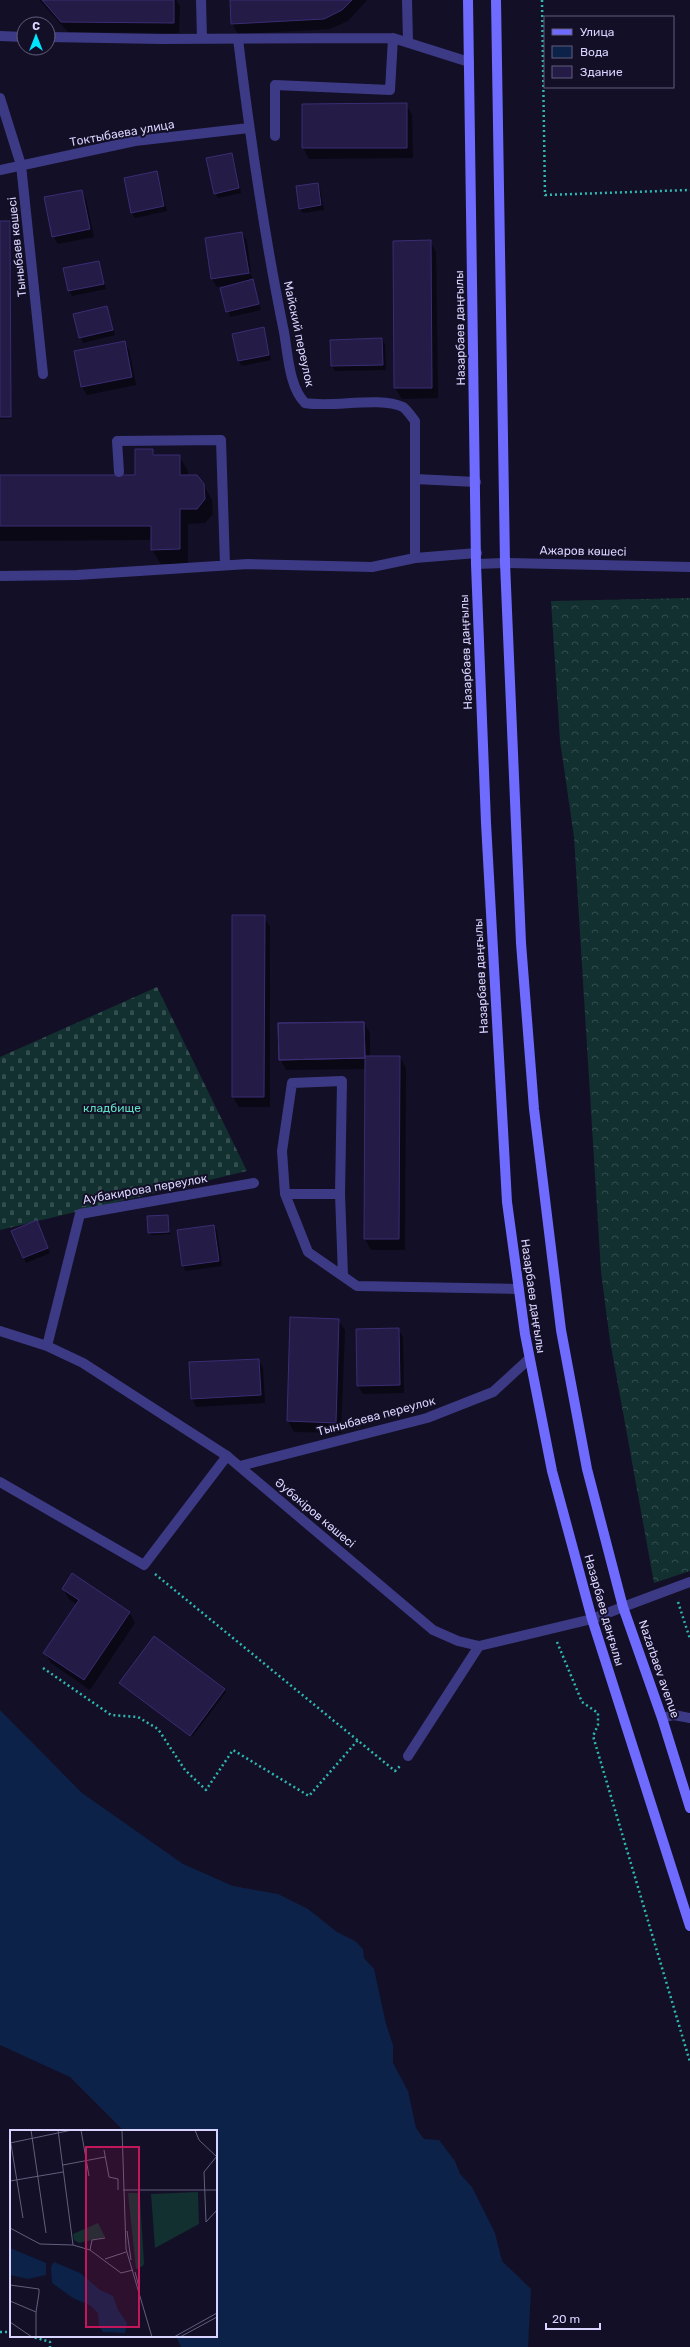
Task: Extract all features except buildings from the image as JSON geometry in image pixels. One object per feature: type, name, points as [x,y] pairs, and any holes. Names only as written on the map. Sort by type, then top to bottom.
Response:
[{"type":"main road","name":"Назарбаев даңғылы","points":[[468,0],[476,564],[486,823],[500,1099],[507,1202],[529,1359],[552,1471],[592,1619],[690,1926]]},
{"type":"main road","name":"Назарбаев даңғылы","points":[[496,0],[505,563],[521,943],[534,1109],[561,1330],[587,1469],[623,1607]]},
{"type":"main road","name":"Nazarbaev avenue","points":[[623,1607],[662,1718],[690,1808]]},
{"type":"street","points":[[201,0],[202,38]]},
{"type":"street","points":[[407,0],[408,42]]},
{"type":"street","points":[[0,36],[16,37]]},
{"type":"street","points":[[56,37],[393,38],[469,62]]},
{"type":"street","name":"Майский переулок","points":[[238,38],[249,128],[277,300],[299,398],[305,403],[320,406],[385,402],[404,408],[415,421],[416,558]]},
{"type":"street","points":[[275,136],[275,85],[390,90],[393,38]]},
{"type":"street","name":"Тыныбаев көшесі","points":[[0,98],[22,165],[43,374]]},
{"type":"street","name":"Токтыбаева улица","points":[[0,170],[135,142],[249,128]]},
{"type":"street","points":[[119,472],[117,441],[221,440],[224,565]]},
{"type":"street","points":[[415,479],[476,482]]},
{"type":"street","points":[[0,576],[77,575],[248,564],[372,567],[416,558],[477,553]]},
{"type":"street","name":"Ажаров көшесі","points":[[476,564],[505,563],[690,567]]},
{"type":"street","points":[[343,1276],[340,1194],[342,1081],[292,1083],[282,1152],[285,1194],[308,1252],[357,1286],[519,1289]]},
{"type":"street","name":"Аубакирова переулок","points":[[47,1346],[80,1214],[254,1183]]},
{"type":"street","points":[[285,1194],[340,1194]]},
{"type":"street","name":"Әубәкіров көшесі","points":[[0,1331],[47,1346],[84,1362],[227,1456],[433,1630],[458,1641],[479,1646],[592,1619],[690,1582]]},
{"type":"street","name":"Тыныбаева переулок","points":[[240,1466],[427,1418],[493,1392],[529,1359]]},
{"type":"street","points":[[0,1482],[144,1565],[227,1456]]},
{"type":"street","points":[[408,1756],[479,1646]]},
{"type":"street","points":[[662,1718],[674,1715],[690,1718]]},
{"type":"path","points":[[542,0],[545,195],[690,190]]},
{"type":"path","points":[[144,1565],[395,1770],[408,1756]]},
{"type":"path","points":[[673,1588],[690,1639]]},
{"type":"path","points":[[551,1629],[582,1702],[598,1713],[598,1725],[593,1736],[690,2062]]},
{"type":"path","points":[[43,1668],[111,1716],[138,1717],[158,1729],[185,1770],[206,1790],[233,1750],[309,1796],[358,1740]]},
{"type":"path","points":[[33,2337],[50,2342],[50,2347]]},
{"type":"green space","points":[[690,598],[690,1571],[654,1583],[610,1341],[601,1272],[574,837],[560,741],[551,601]]},
{"type":"green space","name":"кладбище","points":[[157,987],[247,1171],[0,1230],[0,1057]]},
{"type":"water","points":[[0,1710],[82,1793],[183,1864],[233,1886],[278,1894],[308,1909],[337,1932],[355,1941],[363,1949],[364,1958],[374,1969],[386,2024],[393,2045],[393,2063],[408,2091],[416,2128],[424,2139],[439,2140],[455,2161],[460,2174],[472,2187],[495,2233],[502,2261],[531,2289],[528,2347],[181,2347],[176,2337],[217,2337],[217,2130],[123,2130],[70,2077],[0,2045]]}]
